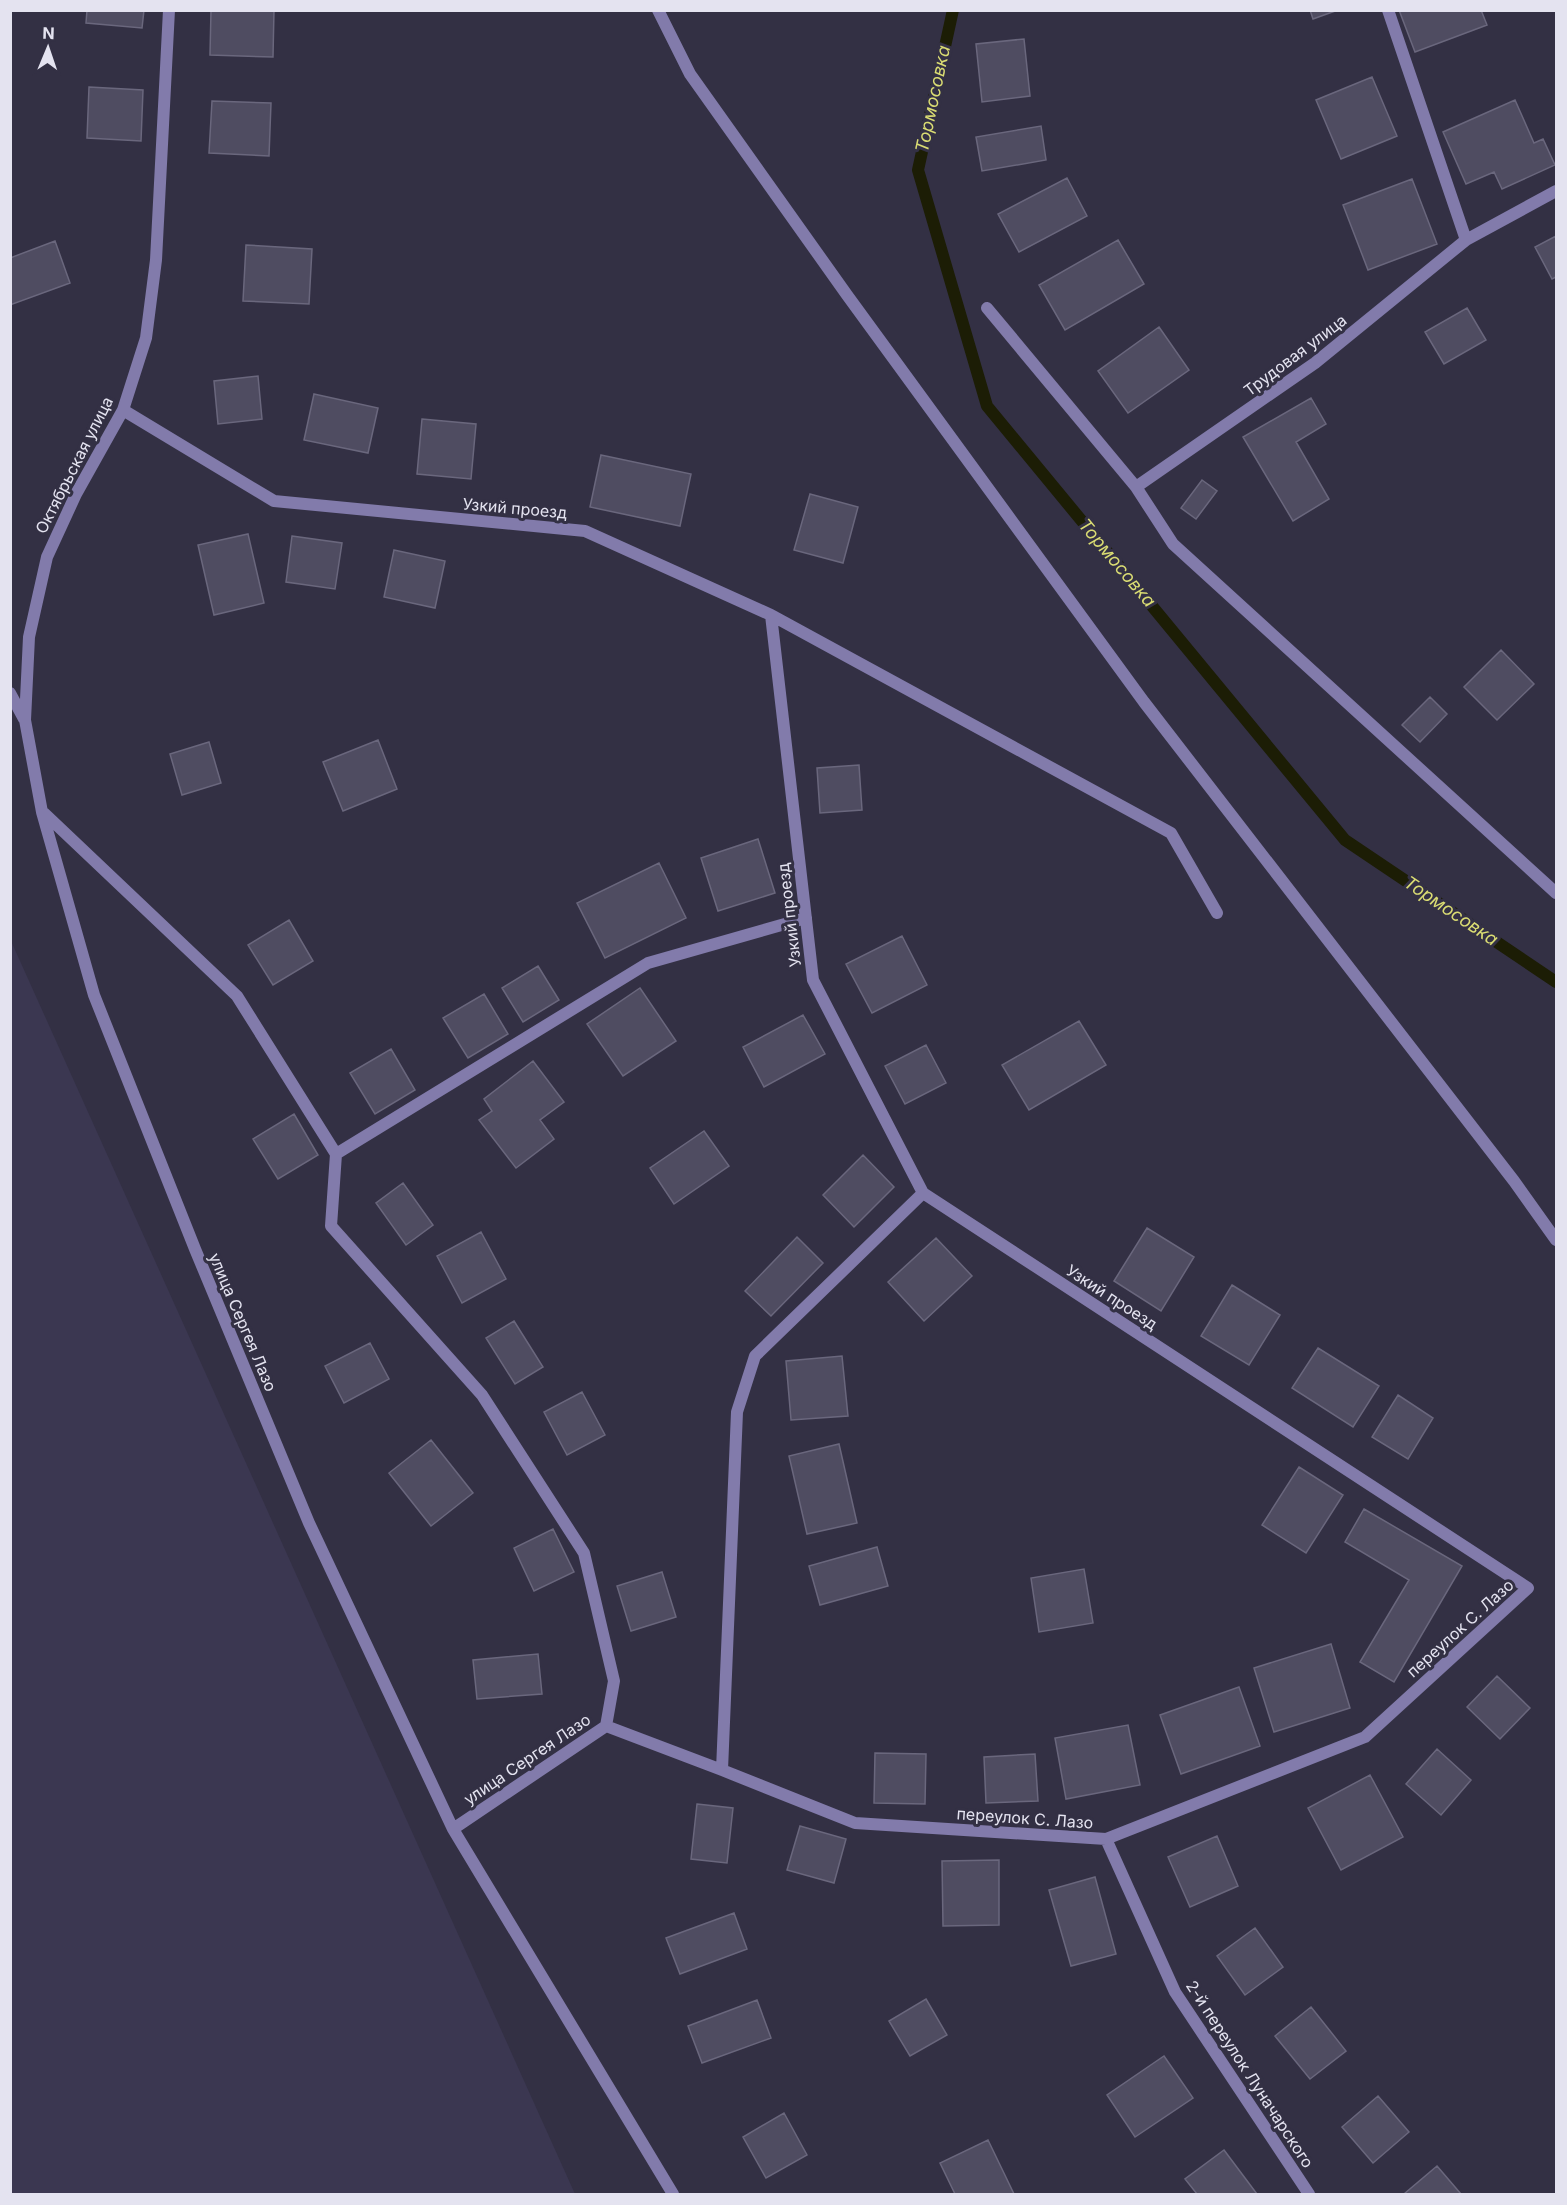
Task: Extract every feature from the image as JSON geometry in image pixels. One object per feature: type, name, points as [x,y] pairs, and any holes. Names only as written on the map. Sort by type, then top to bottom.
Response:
[{"type":"street","name":"Октябрьская улица","points":[[25,720],[28,637],[47,557],[76,494],[123,410],[146,338],[156,260],[169,10]]},
{"type":"street","points":[[658,10],[697,84],[1144,702],[1557,1240]]},
{"type":"street","points":[[1388,10],[1466,240]]},
{"type":"street","name":"Трудовая улица","points":[[1136,488],[1315,363],[1466,240],[1557,191]]},
{"type":"street","points":[[987,308],[1136,488],[1173,544],[1557,893]]},
{"type":"street","name":"Узкий проезд","points":[[123,410],[274,501],[585,531],[771,615],[813,980],[923,1193],[1528,1588]]},
{"type":"street","points":[[771,615],[1171,833],[1217,913]]},
{"type":"street","points":[[10,693],[25,720]]},
{"type":"street","name":"улица Сергея Лазо","points":[[25,720],[42,812],[94,995],[195,1249],[309,1523],[453,1829],[673,2194]]},
{"type":"street","points":[[42,812],[237,996],[336,1154],[648,963],[806,918]]},
{"type":"street","name":"улица Сергея Лазо","points":[[336,1154],[331,1226],[482,1395],[584,1553],[614,1681],[606,1726],[453,1829]]},
{"type":"street","points":[[722,1770],[737,1413],[755,1356],[923,1193]]},
{"type":"street","name":"переулок С. Лазо","points":[[606,1726],[855,1823],[1106,1839],[1365,1737],[1528,1588]]},
{"type":"street","name":"2-й переулок Луначарского","points":[[1106,1839],[1175,1992],[1309,2194]]},
{"type":"shaded area","points":[[11,941],[575,2194],[11,2194]]},
{"type":"building","points":[[87,10],[144,10],[142,28],[86,23]]},
{"type":"building","points":[[211,10],[274,10],[273,57],[210,55]]},
{"type":"building","points":[[1310,10],[1338,10],[1313,19]]},
{"type":"building","points":[[1399,10],[1481,10],[1487,25],[1415,52]]},
{"type":"building","points":[[1024,39],[1030,96],[982,102],[976,44]]},
{"type":"building","points":[[1372,77],[1397,136],[1341,159],[1316,100]]},
{"type":"building","points":[[89,87],[143,90],[141,141],[87,138]]},
{"type":"building","points":[[1515,100],[1534,143],[1543,139],[1555,165],[1502,189],[1494,172],[1466,184],[1443,132]]},
{"type":"building","points":[[212,101],[271,103],[269,156],[209,153]]},
{"type":"building","points":[[1041,126],[1046,160],[982,171],[976,137]]},
{"type":"building","points":[[1067,178],[1087,216],[1019,252],[998,214]]},
{"type":"building","points":[[1412,179],[1437,244],[1368,270],[1343,205]]},
{"type":"building","points":[[1556,236],[1556,277],[1552,279],[1535,247]]},
{"type":"building","points":[[1118,240],[1144,284],[1065,330],[1039,285]]},
{"type":"building","points":[[55,241],[70,283],[10,305],[10,258]]},
{"type":"building","points":[[246,245],[312,249],[309,304],[243,301]]},
{"type":"building","points":[[1467,308],[1486,340],[1444,364],[1425,332]]},
{"type":"building","points":[[1159,327],[1189,370],[1128,413],[1098,371]]},
{"type":"building","points":[[258,376],[262,419],[218,424],[214,381]]},
{"type":"building","points":[[314,394],[378,408],[368,453],[304,440]]},
{"type":"building","points":[[1311,398],[1326,424],[1296,442],[1329,499],[1293,521],[1243,437]]},
{"type":"building","points":[[422,419],[476,424],[471,479],[417,474]]},
{"type":"building","points":[[601,455],[691,474],[680,526],[590,507]]},
{"type":"building","points":[[1202,480],[1217,491],[1196,519],[1181,508]]},
{"type":"building","points":[[810,494],[858,507],[843,563],[794,550]]},
{"type":"building","points":[[248,534],[264,603],[214,615],[198,545]]},
{"type":"building","points":[[292,536],[342,543],[335,589],[286,582]]},
{"type":"building","points":[[394,550],[445,561],[435,608],[384,597]]},
{"type":"building","points":[[1501,650],[1534,684],[1497,720],[1464,687]]},
{"type":"building","points":[[1430,697],[1447,714],[1420,742],[1402,725]]},
{"type":"building","points":[[378,740],[397,789],[343,811],[323,762]]},
{"type":"building","points":[[209,742],[221,783],[182,795],[170,754]]},
{"type":"building","points":[[859,765],[862,810],[820,813],[817,768]]},
{"type":"building","points":[[758,839],[775,893],[718,911],[701,858]]},
{"type":"building","points":[[659,863],[686,918],[605,958],[577,903]]},
{"type":"building","points":[[289,920],[313,961],[273,985],[248,945]]},
{"type":"building","points":[[902,936],[927,985],[872,1013],[846,964]]},
{"type":"building","points":[[538,966],[559,1000],[523,1022],[502,988]]},
{"type":"building","points":[[640,988],[676,1041],[623,1076],[587,1024]]},
{"type":"building","points":[[484,994],[508,1034],[468,1058],[443,1018]]},
{"type":"building","points":[[803,1015],[825,1054],[764,1087],[743,1047]]},
{"type":"building","points":[[1079,1021],[1106,1065],[1029,1110],[1002,1065]]},
{"type":"building","points":[[926,1045],[946,1083],[905,1104],[885,1066]]},
{"type":"building","points":[[391,1049],[415,1090],[375,1114],[350,1073]]},
{"type":"building","points":[[533,1061],[564,1102],[540,1120],[554,1139],[516,1168],[479,1120],[492,1111],[484,1099]]},
{"type":"building","points":[[294,1114],[318,1155],[278,1179],[253,1139]]},
{"type":"building","points":[[704,1131],[729,1166],[674,1204],[650,1168]]},
{"type":"building","points":[[863,1155],[894,1187],[854,1227],[823,1195]]},
{"type":"building","points":[[403,1183],[433,1225],[406,1245],[376,1203]]},
{"type":"building","points":[[1147,1228],[1194,1257],[1161,1311],[1114,1281]]},
{"type":"building","points":[[481,1232],[506,1279],[462,1303],[437,1256]]},
{"type":"building","points":[[797,1237],[823,1263],[771,1316],[745,1291]]},
{"type":"building","points":[[936,1238],[972,1276],[924,1321],[888,1282]]},
{"type":"building","points":[[1232,1285],[1280,1315],[1249,1365],[1201,1336]]},
{"type":"building","points":[[514,1321],[543,1367],[515,1384],[486,1338]]},
{"type":"building","points":[[370,1343],[389,1379],[344,1403],[325,1366]]},
{"type":"building","points":[[1318,1348],[1379,1386],[1353,1427],[1292,1388]]},
{"type":"building","points":[[842,1356],[848,1416],[791,1420],[786,1361]]},
{"type":"building","points":[[582,1392],[605,1435],[567,1455],[544,1412]]},
{"type":"building","points":[[1398,1395],[1433,1418],[1408,1459],[1372,1437]]},
{"type":"building","points":[[431,1440],[473,1493],[431,1526],[389,1473]]},
{"type":"building","points":[[839,1444],[857,1523],[807,1534],[789,1456]]},
{"type":"building","points":[[1299,1467],[1343,1495],[1306,1553],[1262,1525]]},
{"type":"building","points":[[1364,1509],[1462,1566],[1394,1682],[1360,1662],[1409,1580],[1345,1542]]},
{"type":"building","points":[[553,1529],[574,1572],[534,1591],[514,1548]]},
{"type":"building","points":[[877,1547],[888,1586],[820,1605],[809,1566]]},
{"type":"building","points":[[1084,1569],[1093,1623],[1039,1632],[1031,1578]]},
{"type":"building","points":[[662,1572],[676,1617],[631,1631],[617,1586]]},
{"type":"building","points":[[1331,1644],[1350,1708],[1274,1732],[1254,1668]]},
{"type":"building","points":[[538,1654],[542,1694],[477,1699],[473,1660]]},
{"type":"building","points":[[1497,1676],[1530,1708],[1500,1739],[1467,1707]]},
{"type":"building","points":[[1239,1687],[1260,1746],[1181,1774],[1160,1715]]},
{"type":"building","points":[[1128,1725],[1140,1785],[1066,1799],[1055,1738]]},
{"type":"building","points":[[1437,1749],[1471,1780],[1441,1815],[1406,1784]]},
{"type":"building","points":[[875,1753],[926,1754],[925,1804],[874,1803]]},
{"type":"building","points":[[1035,1754],[1038,1801],[986,1803],[984,1757]]},
{"type":"building","points":[[1370,1775],[1403,1837],[1341,1870],[1308,1808]]},
{"type":"building","points":[[697,1804],[733,1808],[727,1863],[691,1859]]},
{"type":"building","points":[[800,1826],[846,1839],[834,1883],[787,1870]]},
{"type":"building","points":[[1217,1836],[1238,1886],[1190,1907],[1168,1857]]},
{"type":"building","points":[[999,1860],[999,1925],[943,1926],[942,1861]]},
{"type":"building","points":[[1095,1877],[1116,1954],[1071,1966],[1049,1890]]},
{"type":"building","points":[[734,1913],[747,1949],[680,1974],[666,1938]]},
{"type":"building","points":[[1255,1928],[1283,1967],[1245,1995],[1217,1956]]},
{"type":"building","points":[[926,1999],[947,2035],[910,2056],[889,2021]]},
{"type":"building","points":[[757,2000],[771,2038],[702,2063],[688,2026]]},
{"type":"building","points":[[1311,2007],[1346,2051],[1310,2079],[1275,2036]]},
{"type":"building","points":[[1164,2056],[1193,2098],[1135,2137],[1107,2095]]},
{"type":"building","points":[[1378,2096],[1409,2132],[1373,2163],[1342,2127]]},
{"type":"building","points":[[784,2113],[807,2155],[766,2178],[743,2137]]},
{"type":"building","points":[[988,2140],[1014,2194],[955,2194],[940,2163]]},
{"type":"building","points":[[1224,2150],[1257,2194],[1197,2194],[1185,2179]]},
{"type":"building","points":[[1437,2166],[1461,2194],[1404,2194]]},
{"type":"waterway","name":"Тормосовка","points":[[953,10],[918,170],[987,406],[1345,840],[1556,982]]}]
